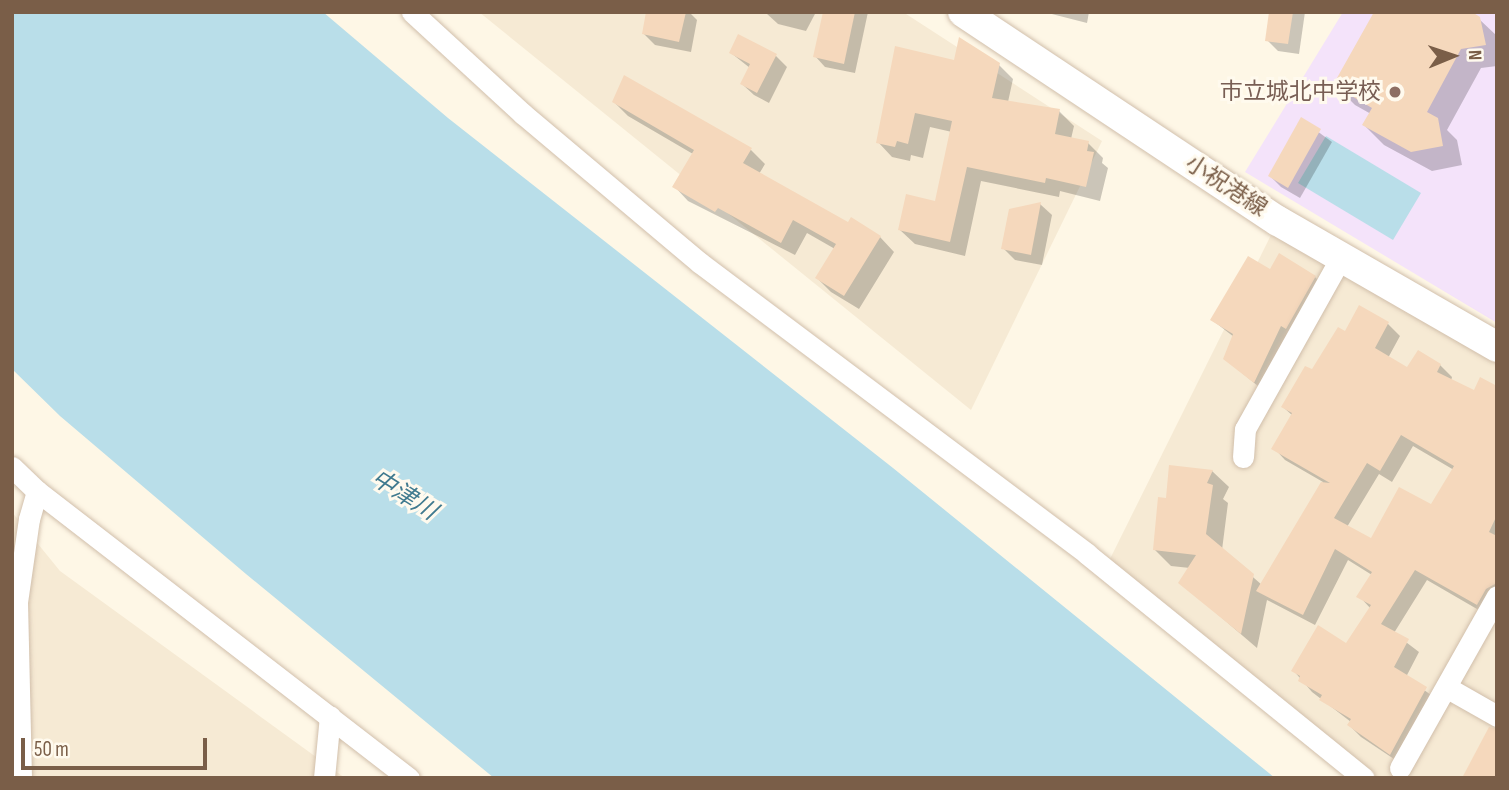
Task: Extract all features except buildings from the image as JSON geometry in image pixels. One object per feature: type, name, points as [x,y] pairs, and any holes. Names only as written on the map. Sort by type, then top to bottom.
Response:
[{"type":"main road","name":"小祝港線","points":[[963,12],[1278,221],[1497,347]]},
{"type":"street","points":[[412,12],[523,114],[699,263],[1087,554],[1364,778]]},
{"type":"street","points":[[1243,457],[1245,429],[1341,257]]},
{"type":"street","points":[[12,467],[37,491],[410,778]]},
{"type":"street","points":[[21,778],[17,602],[29,519],[37,491]]},
{"type":"street","points":[[1400,768],[1497,596]]},
{"type":"street","points":[[1446,687],[1497,716]]},
{"type":"street","points":[[324,778],[330,716]]},
{"type":"shaded area","points":[[479,12],[903,12],[1102,141],[971,410]]},
{"type":"shaded area","name":"市立城北中学校","points":[[1343,12],[1497,12],[1497,323],[1245,172]]},
{"type":"shaded area","points":[[1278,221],[1497,354],[1497,778],[1358,778],[1103,573]]},
{"type":"shaded area","points":[[12,512],[60,571],[345,778],[12,778]]},
{"type":"water","name":"中津川","points":[[12,12],[323,12],[448,118],[893,468],[1275,778],[494,778],[246,574],[60,416],[12,369]]},
{"type":"water","points":[[1326,136],[1421,193],[1393,240],[1298,183]]},
{"type":"place","name":"市立城北中学校","points":[[1395,92]]}]
